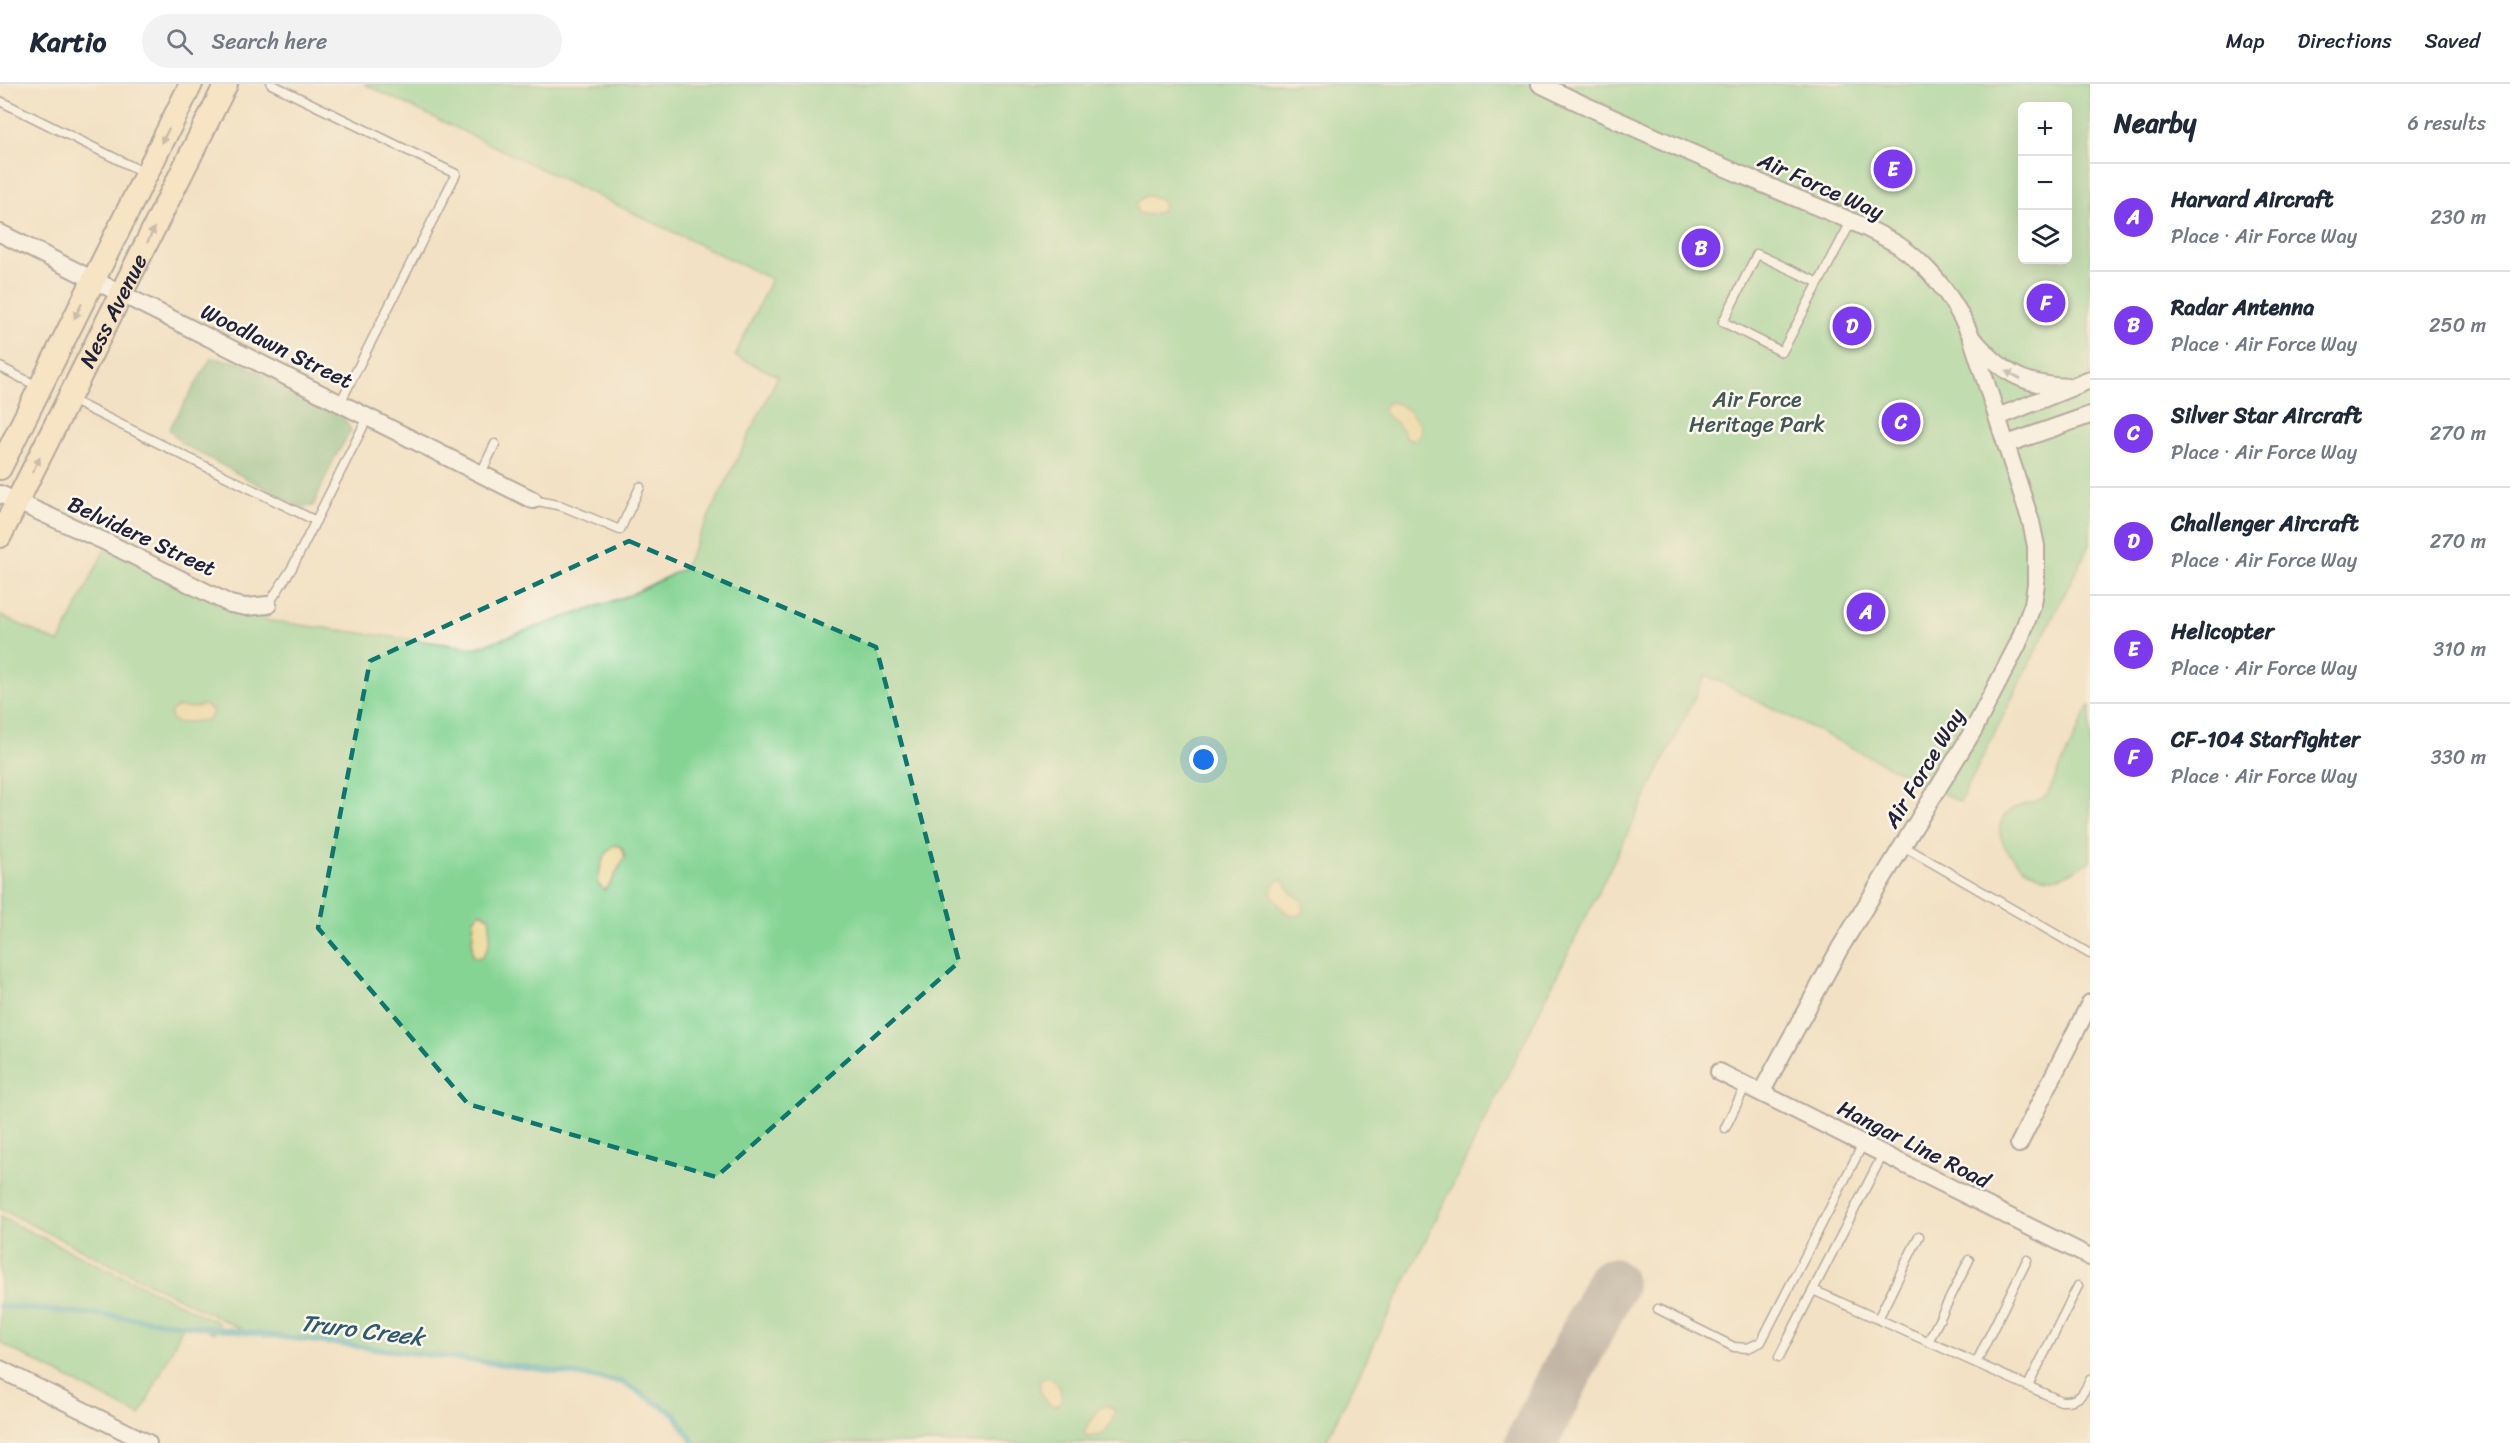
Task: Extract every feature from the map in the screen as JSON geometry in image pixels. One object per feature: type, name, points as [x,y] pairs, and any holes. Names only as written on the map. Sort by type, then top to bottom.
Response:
[{"type":"main road","name":"Ness Avenue","points":[[0,468],[191,84]]},
{"type":"main road","name":"Ness Avenue","points":[[0,536],[9,498],[69,399],[226,84]]},
{"type":"street","name":"Air Force Way","points":[[1540,84],[1604,115],[1851,222],[1898,246],[1932,274],[1959,310],[1971,336],[2031,522],[2036,546],[2036,584],[2033,604],[2018,644],[1992,698],[1828,969],[1761,1093]]},
{"type":"street","name":"Woodlawn Street","points":[[0,233],[533,500]]},
{"type":"street","points":[[1971,336],[1993,361],[2006,371],[2037,385],[2068,387]]},
{"type":"street","points":[[1998,417],[2090,380]]},
{"type":"street","points":[[2007,444],[2090,415]]},
{"type":"street","name":"Belvidere Street","points":[[9,498],[108,543],[230,604],[246,607],[268,605]]},
{"type":"street","points":[[2019,1144],[2090,1003]]},
{"type":"street","name":"Hangar Line Road","points":[[1719,1072],[2090,1257]]},
{"type":"street","points":[[0,1369],[148,1443]]},
{"type":"lane","points":[[271,84],[456,174],[340,403]]},
{"type":"lane","points":[[0,101],[147,174]]},
{"type":"lane","points":[[1819,283],[1757,254],[1723,322],[1782,352],[1819,283],[1851,222]]},
{"type":"lane","points":[[0,367],[40,387]]},
{"type":"lane","points":[[69,399],[316,521]]},
{"type":"lane","points":[[268,605],[288,576],[368,416]]},
{"type":"lane","points":[[481,473],[495,444]]},
{"type":"lane","points":[[533,500],[562,506],[620,530],[640,487]]},
{"type":"lane","points":[[1903,846],[2090,954]]},
{"type":"lane","points":[[1725,1128],[1746,1085]]},
{"type":"lane","points":[[1658,1309],[1734,1347],[1748,1348],[1761,1342],[1863,1144]]},
{"type":"lane","points":[[1779,1357],[1883,1154]]},
{"type":"lane","points":[[1878,1319],[1919,1236]]},
{"type":"lane","points":[[1928,1342],[1969,1260]]},
{"type":"lane","points":[[1976,1363],[2026,1260]]},
{"type":"lane","points":[[2028,1386],[2078,1286]]},
{"type":"lane","points":[[1813,1290],[2061,1401],[2072,1402],[2082,1396],[2090,1380]]},
{"type":"highlighted area","points":[[629,541],[876,647],[959,962],[716,1177],[468,1104],[318,928],[370,661]]},
{"type":"green space","name":"Air Force Heritage Park","points":[[364,84],[2090,84],[2090,543],[1960,802],[1706,675],[1325,1443],[694,1443],[675,1414],[622,1382],[541,1369],[247,1332],[0,1209],[0,615],[59,643],[108,543],[230,604],[268,605],[264,620],[475,648],[630,595],[683,569],[778,376],[735,356],[771,279]]},
{"type":"green space","points":[[211,358],[239,362],[342,415],[351,430],[334,459],[313,506],[300,507],[182,444],[169,429]]},
{"type":"green space","points":[[2090,705],[2090,861],[2062,876],[2052,878],[2042,876],[2031,872],[2011,855],[2000,835],[2001,824],[2010,810],[2037,801],[2047,795]]},
{"type":"green space","points":[[0,1217],[219,1323],[214,1333],[185,1322],[140,1416],[0,1343]]},
{"type":"sand","points":[[1145,196],[1159,199],[1164,206],[1162,211],[1149,215],[1138,213],[1136,203]]},
{"type":"sand","points":[[1389,402],[1404,407],[1416,419],[1421,428],[1420,435],[1415,440],[1407,438],[1398,424],[1386,415],[1383,408]]},
{"type":"sand","points":[[204,705],[214,711],[208,720],[177,723],[171,718],[171,712],[177,707],[193,708]]},
{"type":"sand","points":[[614,845],[622,847],[625,857],[610,884],[604,890],[598,884],[599,874],[604,857]]},
{"type":"sand","points":[[1281,879],[1292,894],[1302,902],[1304,910],[1298,916],[1285,911],[1271,893],[1273,885]]},
{"type":"sand","points":[[481,912],[489,917],[490,934],[486,951],[480,958],[473,956],[472,944],[474,918]]},
{"type":"sand","points":[[1048,1377],[1055,1381],[1061,1391],[1060,1403],[1054,1406],[1044,1399],[1040,1389],[1040,1380]]},
{"type":"sand","points":[[1107,1405],[1115,1410],[1112,1422],[1102,1435],[1087,1437],[1084,1432],[1100,1407]]},
{"type":"waterway","name":"Truro Creek","points":[[0,1306],[114,1316],[541,1369],[622,1382],[675,1414],[694,1443]]},
{"type":"taxiway","points":[[1531,1443],[1611,1284]]},
{"type":"place","name":"Helicopter","points":[[1893,169]]},
{"type":"place","name":"Radar Antenna","points":[[1701,248]]},
{"type":"place","name":"CF-104 Starfighter","points":[[2046,303]]},
{"type":"place","name":"Challenger Aircraft","points":[[1852,326]]},
{"type":"place","name":"Silver Star Aircraft","points":[[1901,422]]},
{"type":"place","name":"Harvard Aircraft","points":[[1866,612]]}]
